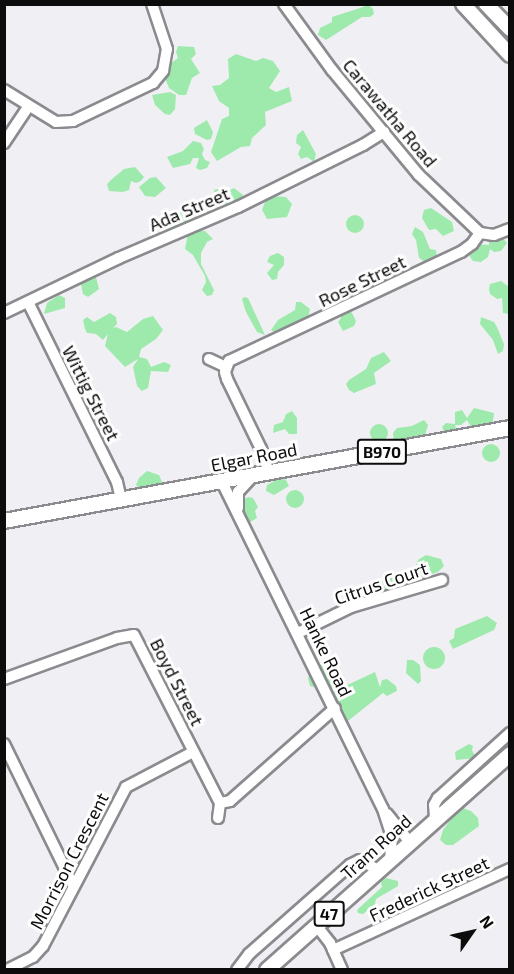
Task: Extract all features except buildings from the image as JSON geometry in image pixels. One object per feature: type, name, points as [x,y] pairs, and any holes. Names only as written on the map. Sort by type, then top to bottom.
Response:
[{"type":"main road","points":[[463,4],[510,55]]},
{"type":"main road","points":[[486,4],[510,29]]},
{"type":"main road","name":"Elgar Road","points":[[4,521],[510,428]]},
{"type":"main road","name":"Tram Road","points":[[267,969],[510,754]]},
{"type":"street","points":[[4,90],[28,107],[56,122],[73,121],[153,83],[163,71],[167,49],[152,4]]},
{"type":"street","name":"Carawatha Road","points":[[284,4],[332,70],[433,190],[480,233]]},
{"type":"street","points":[[4,143],[28,107]]},
{"type":"street","name":"Ada Street","points":[[4,313],[119,258],[238,207],[363,145],[384,132]]},
{"type":"street","points":[[480,233],[494,236],[510,228]]},
{"type":"street","name":"Rose Street","points":[[226,366],[235,356],[272,343],[468,248],[480,233]]},
{"type":"street","name":"Wittig Street","points":[[28,302],[117,482],[121,500]]},
{"type":"street","points":[[208,359],[226,366],[227,379],[261,449],[269,472]]},
{"type":"street","points":[[238,511],[236,502],[238,492],[254,475]]},
{"type":"street","name":"Hanke Road","points":[[222,482],[383,809],[392,837],[390,858]]},
{"type":"street","name":"Citrus Court","points":[[298,633],[351,607],[442,580]]},
{"type":"street","name":"Boyd Street","points":[[4,679],[117,638],[134,635],[220,803]]},
{"type":"street","points":[[218,818],[220,803],[230,801],[335,708]]},
{"type":"street","points":[[435,818],[434,805],[438,798],[510,733]]},
{"type":"street","points":[[4,744],[73,885]]},
{"type":"street","name":"Morrison Crescent","points":[[7,969],[33,957],[44,946],[73,885],[126,787],[193,752]]},
{"type":"street","name":"Hanke Road","points":[[383,809],[409,841]]},
{"type":"street","points":[[237,969],[249,954],[350,866],[360,860],[378,870]]},
{"type":"street","name":"Frederick Street","points":[[334,952],[510,869]]},
{"type":"street","points":[[316,925],[342,969]]},
{"type":"green space","points":[[369,5],[374,14],[370,17],[362,17],[326,40],[318,35],[320,28],[332,22],[332,17]]},
{"type":"green space","points":[[178,46],[194,47],[196,54],[191,59],[200,73],[192,78],[186,95],[179,95],[169,88],[165,78],[165,72],[178,58],[176,52]]},
{"type":"green space","points":[[236,54],[256,61],[263,58],[273,61],[280,71],[269,88],[276,92],[289,87],[292,101],[265,112],[266,125],[252,138],[250,146],[241,147],[217,161],[211,152],[222,119],[229,116],[229,108],[219,101],[212,86],[220,85],[229,78],[228,59]]},
{"type":"green space","points":[[170,92],[176,95],[175,109],[170,115],[165,114],[155,105],[152,95]]},
{"type":"green space","points":[[207,120],[213,132],[211,139],[207,140],[195,134],[194,128]]},
{"type":"green space","points":[[303,130],[316,154],[314,162],[307,157],[301,159],[298,154],[301,147],[296,143],[297,135]]},
{"type":"green space","points":[[193,141],[201,143],[204,149],[202,154],[205,160],[210,162],[207,168],[200,170],[196,168],[199,158],[193,158],[190,164],[173,168],[167,157],[183,151]]},
{"type":"green space","points":[[135,167],[144,177],[141,181],[136,183],[131,181],[129,190],[123,192],[109,191],[107,184],[112,179],[124,169]]},
{"type":"green space","points":[[156,177],[166,188],[155,197],[145,196],[139,187],[150,178]]},
{"type":"green space","points":[[234,188],[243,195],[240,200],[225,208],[220,207],[214,190],[218,189],[225,197],[226,192]]},
{"type":"green space","points":[[272,196],[286,197],[292,204],[287,217],[267,219],[262,210],[266,199]]},
{"type":"green space","points":[[431,208],[452,222],[454,231],[443,236],[436,229],[429,230],[422,218],[424,210]]},
{"type":"green space","points":[[180,212],[187,213],[197,220],[181,228],[177,225],[176,228],[164,229],[165,221],[175,220]]},
{"type":"green space","points":[[355,215],[361,218],[364,224],[361,230],[355,233],[349,230],[346,224],[349,218]]},
{"type":"green space","points":[[415,227],[423,232],[430,249],[436,250],[437,258],[425,262],[419,258],[416,240],[412,234]]},
{"type":"green space","points":[[193,230],[205,231],[213,239],[207,242],[201,253],[201,264],[214,290],[212,295],[207,296],[202,290],[206,282],[205,276],[193,255],[185,249],[188,233]]},
{"type":"green space","points":[[502,237],[507,243],[501,251],[494,252],[490,249],[488,257],[481,262],[473,261],[470,257],[469,251],[476,244],[489,245],[489,239]]},
{"type":"green space","points":[[278,253],[284,257],[284,265],[278,272],[277,279],[272,280],[267,273],[274,265],[267,262],[270,256]]},
{"type":"green space","points":[[91,274],[96,277],[99,289],[88,297],[83,294],[81,284]]},
{"type":"green space","points":[[501,281],[509,287],[509,314],[503,313],[502,298],[497,299],[490,294],[490,284]]},
{"type":"green space","points":[[59,295],[65,298],[65,308],[44,314],[47,303]]},
{"type":"green space","points":[[248,298],[265,335],[257,332],[246,312],[242,299]]},
{"type":"green space","points":[[296,302],[301,302],[310,309],[308,318],[277,334],[271,330],[278,320],[295,310]]},
{"type":"green space","points":[[351,311],[356,321],[354,326],[343,331],[338,322],[341,318],[340,313]]},
{"type":"green space","points":[[110,313],[116,317],[117,324],[113,328],[127,332],[143,319],[153,316],[163,330],[156,339],[141,349],[139,357],[147,359],[151,367],[164,362],[171,365],[168,372],[151,371],[148,388],[142,391],[137,386],[133,367],[138,359],[125,367],[105,346],[108,334],[103,340],[96,334],[87,333],[85,329],[83,320],[87,317],[94,322]]},
{"type":"green space","points":[[481,317],[494,322],[497,327],[504,344],[503,351],[498,354],[493,340],[480,324]]},
{"type":"green space","points":[[384,352],[391,361],[374,373],[376,384],[354,393],[349,390],[346,384],[349,380],[366,369],[371,358]]},
{"type":"green space","points":[[71,364],[84,365],[91,380],[90,387],[79,392],[73,390],[66,369]]},
{"type":"green space","points":[[474,408],[494,413],[492,428],[479,431],[471,427],[467,420],[461,425],[455,425],[457,431],[453,434],[445,434],[442,427],[446,423],[455,424],[455,412],[462,410],[467,418]]},
{"type":"green space","points":[[292,411],[297,418],[297,434],[289,434],[285,429],[273,433],[274,425],[283,422],[286,414]]},
{"type":"green space","points":[[424,420],[428,425],[425,435],[394,444],[393,433],[397,428],[412,426]]},
{"type":"green space","points":[[379,424],[385,427],[388,433],[385,439],[379,442],[373,439],[370,433],[373,427]]},
{"type":"green space","points":[[491,444],[497,447],[500,453],[497,459],[491,462],[485,459],[482,453],[485,447]]},
{"type":"green space","points":[[147,471],[159,475],[162,482],[168,483],[166,488],[139,488],[136,485],[139,478]]},
{"type":"green space","points":[[280,478],[286,480],[289,486],[274,495],[266,491],[267,485]]},
{"type":"green space","points":[[291,490],[299,490],[304,495],[302,506],[291,508],[286,503],[286,495]]},
{"type":"green space","points":[[248,497],[253,498],[258,507],[255,511],[257,518],[247,524],[240,511],[241,501]]},
{"type":"green space","points":[[426,555],[441,559],[444,566],[438,572],[417,579],[414,570],[418,560]]},
{"type":"green space","points":[[397,573],[402,575],[406,583],[372,596],[368,591],[370,585],[375,585]]},
{"type":"green space","points":[[487,616],[497,623],[494,630],[453,649],[449,641],[454,638],[455,629]]},
{"type":"green space","points":[[434,647],[442,650],[445,658],[442,666],[434,669],[426,666],[423,658],[426,650]]},
{"type":"green space","points":[[407,660],[413,660],[420,665],[421,681],[418,684],[406,673]]},
{"type":"green space","points":[[319,664],[329,669],[337,685],[329,691],[310,686],[308,678],[312,667]]},
{"type":"green space","points":[[375,672],[380,687],[382,680],[387,679],[396,686],[397,691],[387,696],[383,693],[343,725],[328,694]]},
{"type":"green space","points":[[469,744],[473,746],[472,750],[476,758],[456,760],[455,752]]},
{"type":"green space","points":[[463,808],[471,811],[478,818],[479,826],[453,845],[446,845],[440,840],[443,830],[454,815]]},
{"type":"green space","points":[[386,878],[398,881],[398,886],[376,899],[375,904],[363,914],[358,913],[357,910],[382,887],[381,882]]}]
